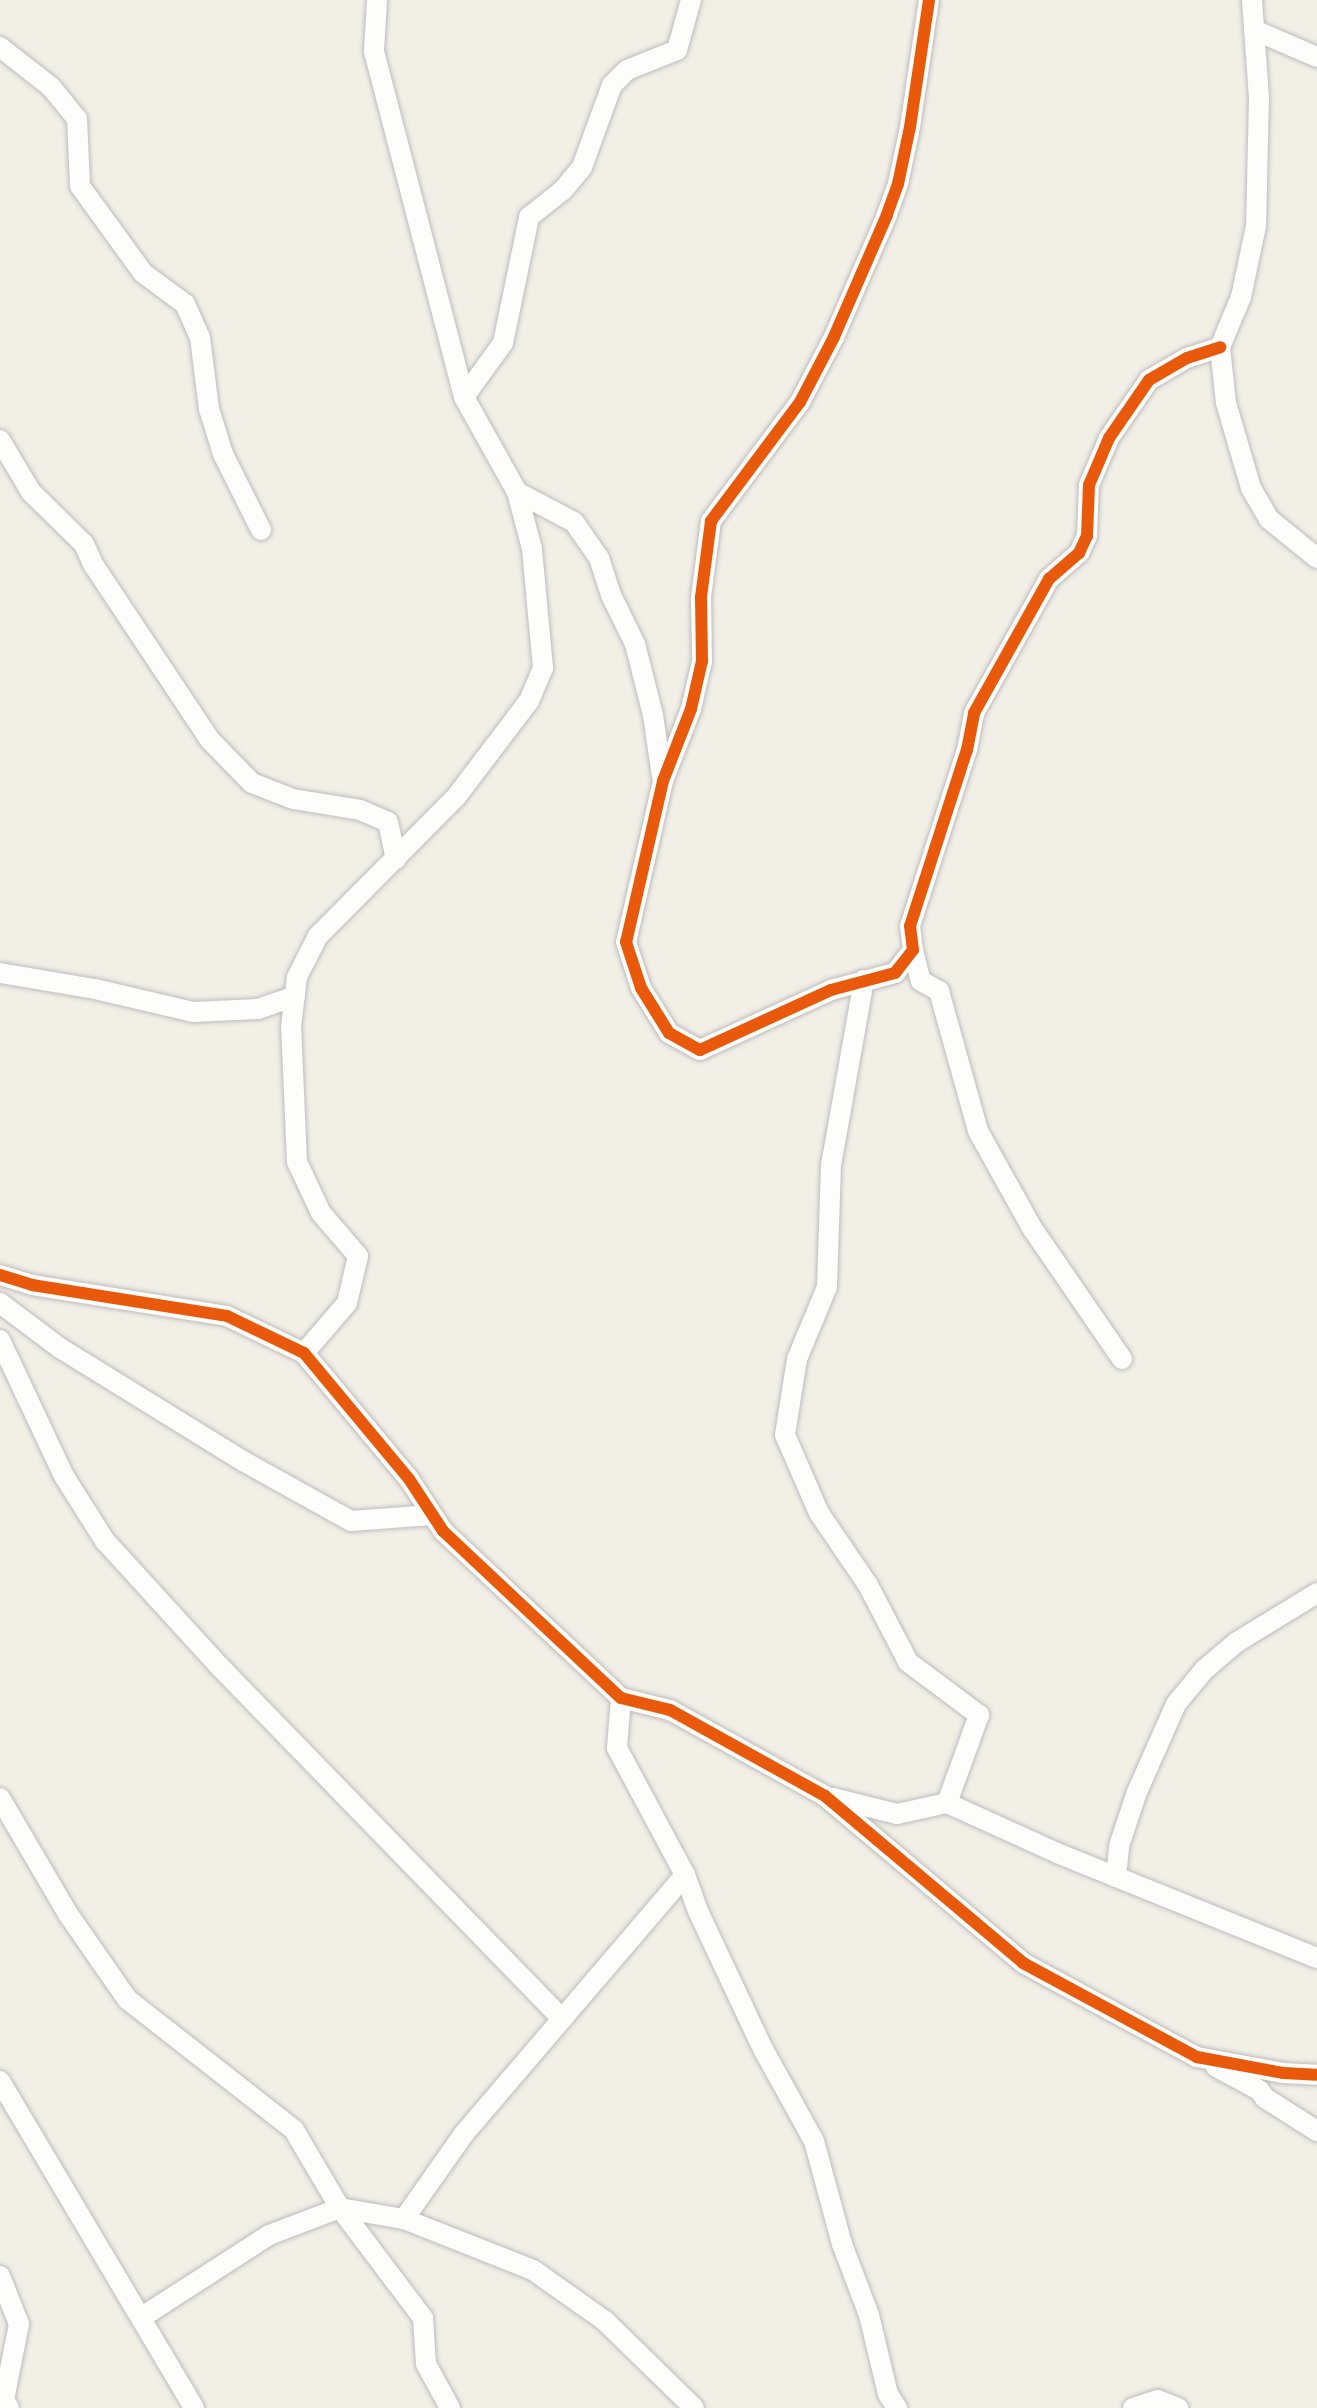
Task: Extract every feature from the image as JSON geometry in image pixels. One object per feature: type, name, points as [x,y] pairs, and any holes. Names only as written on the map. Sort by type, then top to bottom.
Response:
[{"type":"street","points":[[304,1353],[347,1303],[358,1256],[321,1213],[297,1162],[291,1055],[297,977],[318,936],[456,797],[529,701],[543,668],[532,549],[517,492],[464,397],[374,51],[377,0]]},
{"type":"street","points":[[464,397],[503,343],[529,217],[563,190],[582,167],[612,85],[627,70],[677,50],[691,0]]},
{"type":"street","points":[[913,950],[895,973],[864,980],[784,1009],[700,1050],[669,1033],[641,988],[626,942],[663,781],[691,709],[702,661],[701,597],[711,521],[800,402],[834,337],[887,215],[898,184],[910,127],[929,0]]},
{"type":"street","points":[[1252,0],[1260,126],[1256,226],[1241,297],[1220,347],[1226,403],[1251,488],[1269,519],[1317,558]]},
{"type":"street","points":[[1254,30],[1317,57]]},
{"type":"street","points":[[0,47],[51,87],[77,119],[80,186],[143,273],[185,304],[200,337],[209,409],[223,454],[261,530]]},
{"type":"street","points":[[1122,1359],[1032,1228],[978,1131],[939,991],[921,981],[910,926],[967,750],[974,713],[1049,579],[1079,553],[1083,545],[1087,536],[1089,485],[1109,438],[1149,380],[1187,358],[1220,347]]},
{"type":"street","points":[[0,440],[31,492],[84,544],[93,564],[210,740],[252,783],[293,799],[360,810],[388,822],[396,859]]},
{"type":"street","points":[[517,492],[574,522],[599,558],[611,595],[635,644],[653,715],[663,781]]},
{"type":"street","points":[[0,973],[95,989],[193,1012],[258,1009],[295,996]]},
{"type":"street","points":[[864,980],[831,1165],[827,1287],[797,1359],[785,1435],[819,1513],[868,1585],[908,1662],[979,1715],[947,1803]]},
{"type":"street","points":[[0,1275],[32,1285],[227,1316],[304,1353],[409,1479],[443,1531],[621,1698],[670,1710],[825,1796],[1023,1963],[1259,2090],[1265,2098],[1317,2131]]},
{"type":"street","points":[[0,1303],[73,1356],[243,1461],[351,1521],[432,1515]]},
{"type":"street","points":[[0,1341],[64,1476],[105,1541],[220,1667],[562,2019]]},
{"type":"street","points":[[1116,1877],[1119,1846],[1137,1792],[1176,1704],[1204,1670],[1237,1642],[1317,1593]]},
{"type":"street","points":[[621,1698],[617,1748],[685,1875],[698,1911],[763,2049],[814,2141],[842,2244],[869,2315],[888,2394],[897,2408]]},
{"type":"street","points":[[825,1796],[897,1814],[947,1803],[1116,1877],[1317,1958]]},
{"type":"street","points":[[0,1798],[68,1914],[127,1999],[294,2130],[340,2208],[423,2318],[426,2364],[450,2408]]},
{"type":"street","points":[[404,2219],[463,2135],[685,1875]]},
{"type":"street","points":[[1197,2057],[1283,2073],[1317,2075]]},
{"type":"street","points":[[0,2081],[194,2408]]},
{"type":"street","points":[[142,2317],[269,2235],[340,2208],[404,2219],[533,2270],[605,2321],[694,2408]]},
{"type":"street","points":[[0,2276],[19,2324],[4,2404]]},
{"type":"street","points":[[1133,2408],[1158,2400],[1178,2408]]},
{"type":"cycle path","points":[[929,0],[910,127],[898,184],[887,215],[834,337],[800,402],[711,521],[701,597],[702,661],[691,709],[663,781],[626,942],[641,988],[669,1033],[700,1050],[831,990],[895,973],[913,950],[910,926],[967,750],[974,713],[1049,579],[1079,553],[1087,536],[1089,485],[1109,438],[1149,380],[1187,358],[1220,347]]},
{"type":"cycle path","points":[[0,1275],[32,1285],[227,1316],[304,1353],[409,1479],[443,1531],[621,1698],[670,1710],[825,1796],[1023,1963],[1197,2057],[1283,2073],[1317,2075]]}]
